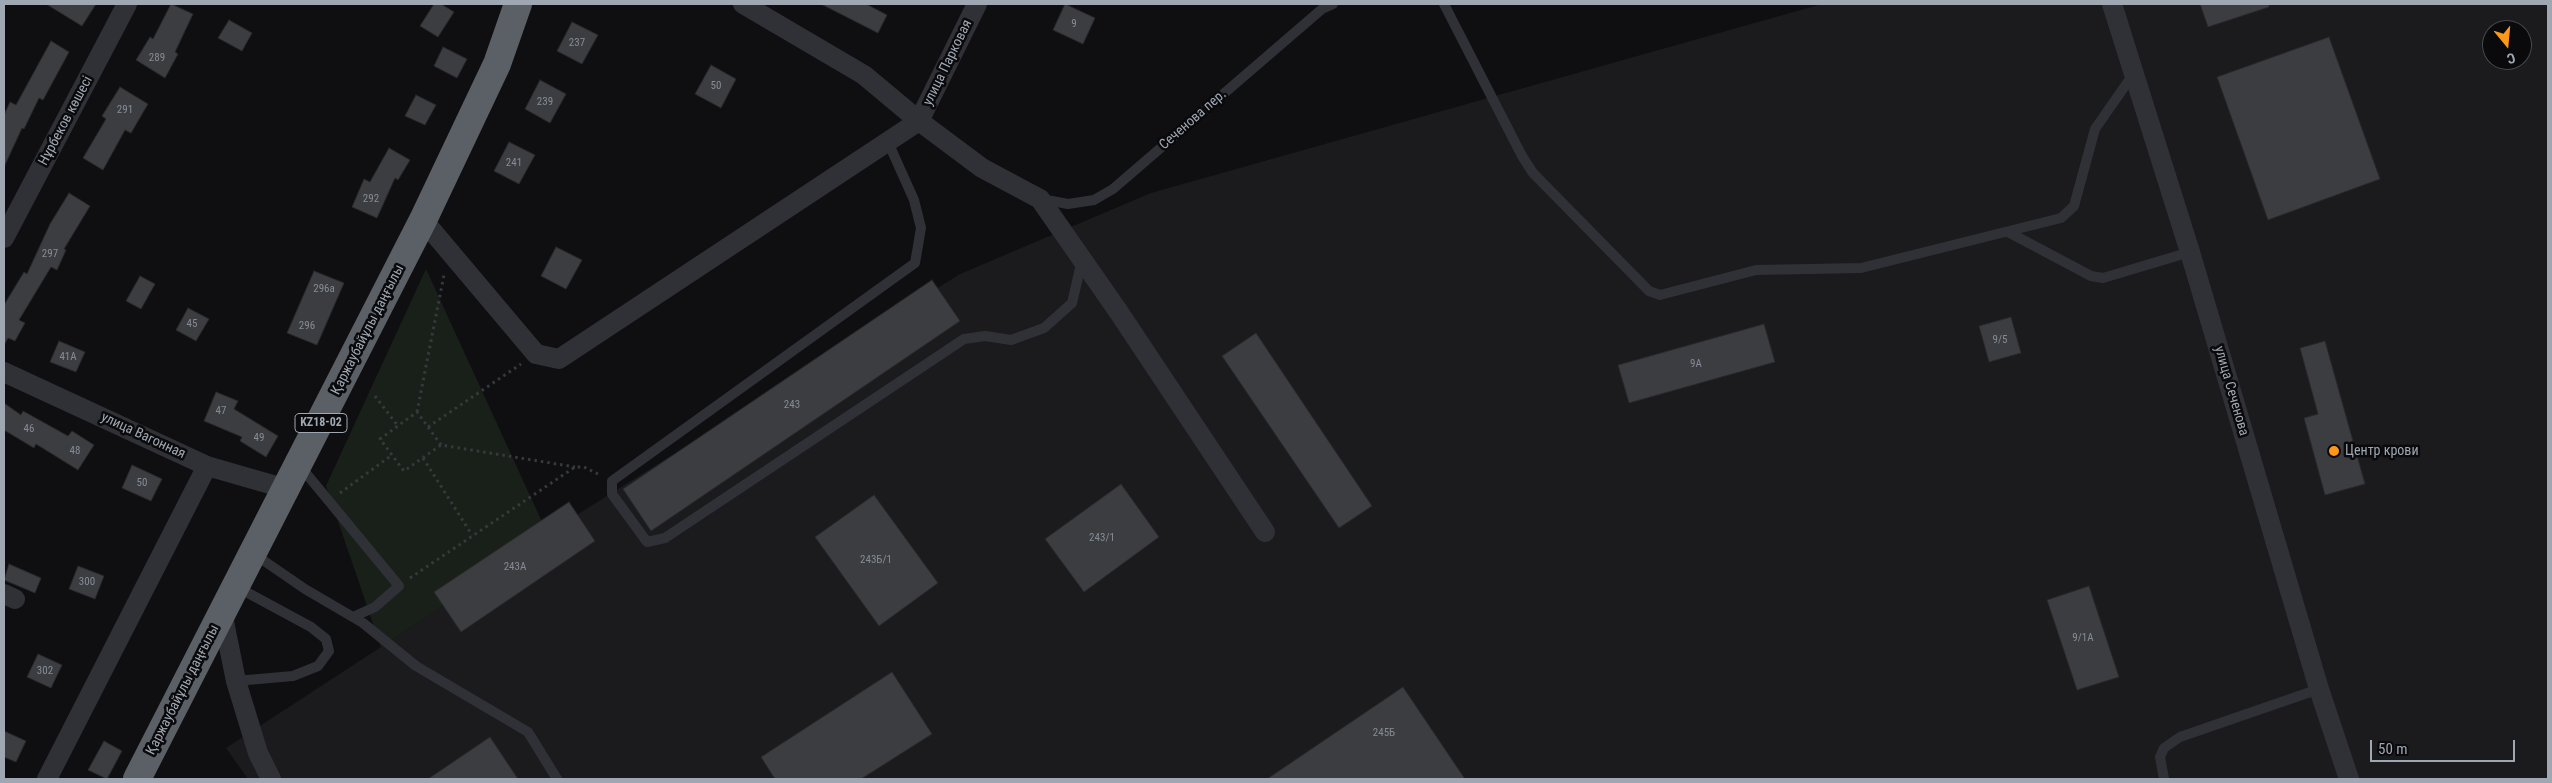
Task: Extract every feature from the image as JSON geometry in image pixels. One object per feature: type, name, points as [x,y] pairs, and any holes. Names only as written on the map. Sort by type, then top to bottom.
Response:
[{"type":"highway","name":"Қаржаубайұлы даңғылы","points":[[137,779],[222,612],[300,465],[423,220],[497,64],[518,4]]},
{"type":"highway","name":"Қаржаубайұлы даңғылы","points":[[497,64],[538,4]]},
{"type":"street","name":"Нұрбеков көшесі","points":[[4,238],[127,4]]},
{"type":"street","points":[[743,4],[864,75],[919,122],[982,168],[1040,199],[1265,532]]},
{"type":"street","name":"улица Парковая","points":[[919,122],[977,4]]},
{"type":"street","name":"улица Сеченова","points":[[2112,4],[2190,252],[2319,690],[2349,779]]},
{"type":"street","points":[[423,220],[536,354],[560,359],[919,122]]},
{"type":"street","name":"улица Вагонная","points":[[4,372],[208,466],[287,489]]},
{"type":"street","points":[[47,779],[208,466]]},
{"type":"street","points":[[222,612],[236,681],[258,753],[270,779]]},
{"type":"lane","name":"Сеченова пер.","points":[[1040,199],[1068,204],[1094,200],[1113,189],[1322,10],[1332,4]]},
{"type":"lane","points":[[1444,4],[1522,156],[1533,172],[1649,291],[1660,295],[1756,270],[1861,268],[2061,218],[2074,206],[2095,129],[2134,72]]},
{"type":"lane","points":[[888,142],[914,200],[921,228],[915,263],[612,481],[612,494],[647,542],[665,538],[964,340],[985,336],[1011,340],[1044,328],[1072,303],[1082,260]]},
{"type":"lane","points":[[2008,232],[2091,276],[2103,278],[2190,252]]},
{"type":"lane","points":[[300,465],[400,586],[375,606],[353,617]]},
{"type":"lane","points":[[253,553],[353,617],[416,666],[528,732],[557,779]]},
{"type":"lane","points":[[236,587],[311,627],[326,640],[329,651],[318,666],[293,676],[236,681]]},
{"type":"lane","points":[[2164,779],[2160,758],[2164,748],[2180,737],[2319,690]]},
{"type":"path","points":[[449,251],[417,412],[380,439],[404,472],[441,445],[584,467],[612,481]]},
{"type":"path","points":[[428,427],[536,354]]},
{"type":"path","points":[[375,396],[398,426]]},
{"type":"path","points":[[417,412],[441,445]]},
{"type":"path","points":[[330,501],[392,455]]},
{"type":"path","points":[[423,458],[472,535]]},
{"type":"path","points":[[400,586],[575,466]]},
{"type":"shaded area","points":[[1822,4],[2548,4],[2548,779],[248,779],[226,748],[381,647],[564,523],[960,274],[1151,193]]},
{"type":"shaded area","points":[[426,269],[548,535],[381,647],[326,486]]},
{"type":"building","points":[[46,4],[96,4],[82,26]]},
{"type":"building","points":[[171,4],[193,14],[175,52],[178,54],[165,78],[136,60],[150,37],[153,39]]},
{"type":"building","points":[[434,4],[441,4],[454,12],[438,37],[420,26]]},
{"type":"building","points":[[821,4],[866,4],[887,15],[878,33]]},
{"type":"building","points":[[1065,4],[1095,18],[1083,44],[1053,30]]},
{"type":"building","points":[[2200,4],[2269,4],[2269,7],[2208,27]]},
{"type":"building","points":[[229,20],[252,33],[242,51],[218,38]]},
{"type":"building","points":[[572,22],[598,35],[582,64],[557,51]]},
{"type":"building","points":[[2329,37],[2380,179],[2268,220],[2217,77]]},
{"type":"building","points":[[51,41],[69,52],[43,100],[39,98],[24,129],[22,128],[4,167],[4,115],[10,102],[16,105]]},
{"type":"building","points":[[443,47],[467,59],[457,78],[434,66]]},
{"type":"building","points":[[711,65],[736,79],[721,108],[695,94]]},
{"type":"building","points":[[540,80],[566,94],[550,123],[525,109]]},
{"type":"building","points":[[120,87],[148,104],[131,133],[125,130],[103,170],[83,158],[106,119],[102,116]]},
{"type":"building","points":[[416,95],[436,105],[425,125],[405,116]]},
{"type":"building","points":[[509,142],[535,155],[519,184],[494,171]]},
{"type":"building","points":[[389,148],[410,160],[398,180],[395,178],[377,218],[352,207],[364,179],[370,182]]},
{"type":"building","points":[[69,193],[90,206],[64,249],[66,250],[57,270],[51,267],[19,320],[25,323],[15,341],[8,338],[4,345],[4,305],[24,272],[27,274],[50,224]]},
{"type":"building","points":[[556,247],[582,260],[566,289],[541,276]]},
{"type":"building","points":[[314,271],[344,283],[317,345],[287,333]]},
{"type":"building","points":[[140,276],[155,284],[141,309],[126,301]]},
{"type":"building","points":[[932,280],[960,321],[651,531],[623,489]]},
{"type":"building","points":[[188,308],[209,319],[196,341],[176,330]]},
{"type":"building","points":[[2011,317],[2021,353],[1989,362],[1979,326]]},
{"type":"building","points":[[1764,324],[1775,362],[1629,403],[1618,365]]},
{"type":"building","points":[[1256,333],[1372,506],[1339,528],[1222,356]]},
{"type":"building","points":[[59,341],[85,352],[76,372],[50,362]]},
{"type":"building","name":"Центр крови","points":[[2325,341],[2365,484],[2325,495],[2304,418],[2318,414],[2300,348]]},
{"type":"building","points":[[216,392],[238,401],[234,409],[278,436],[266,457],[240,441],[242,437],[204,421]]},
{"type":"building","points":[[4,403],[21,415],[23,411],[68,436],[72,431],[94,445],[78,470],[36,444],[34,448],[4,430]]},
{"type":"building","points":[[132,465],[162,479],[151,501],[122,488]]},
{"type":"building","points":[[1121,484],[1159,537],[1084,592],[1045,539]]},
{"type":"building","points":[[874,495],[938,583],[879,626],[815,537]]},
{"type":"building","points":[[569,502],[595,541],[461,632],[434,592]]},
{"type":"building","points":[[9,564],[41,578],[35,593],[4,580]]},
{"type":"building","points":[[78,566],[104,576],[95,599],[69,589]]},
{"type":"building","points":[[2089,586],[2119,677],[2077,690],[2047,600]]},
{"type":"building","points":[[38,654],[62,665],[51,688],[27,677]]},
{"type":"building","points":[[892,672],[932,734],[861,779],[775,779],[761,757]]},
{"type":"building","points":[[1403,687],[1465,779],[1267,779]]},
{"type":"building","points":[[4,731],[26,741],[16,762],[4,757]]},
{"type":"building","points":[[490,737],[518,779],[428,779]]},
{"type":"building","points":[[104,741],[122,751],[107,779],[88,770]]},
{"type":"place","name":"Центр крови","points":[[2334,451]]}]
